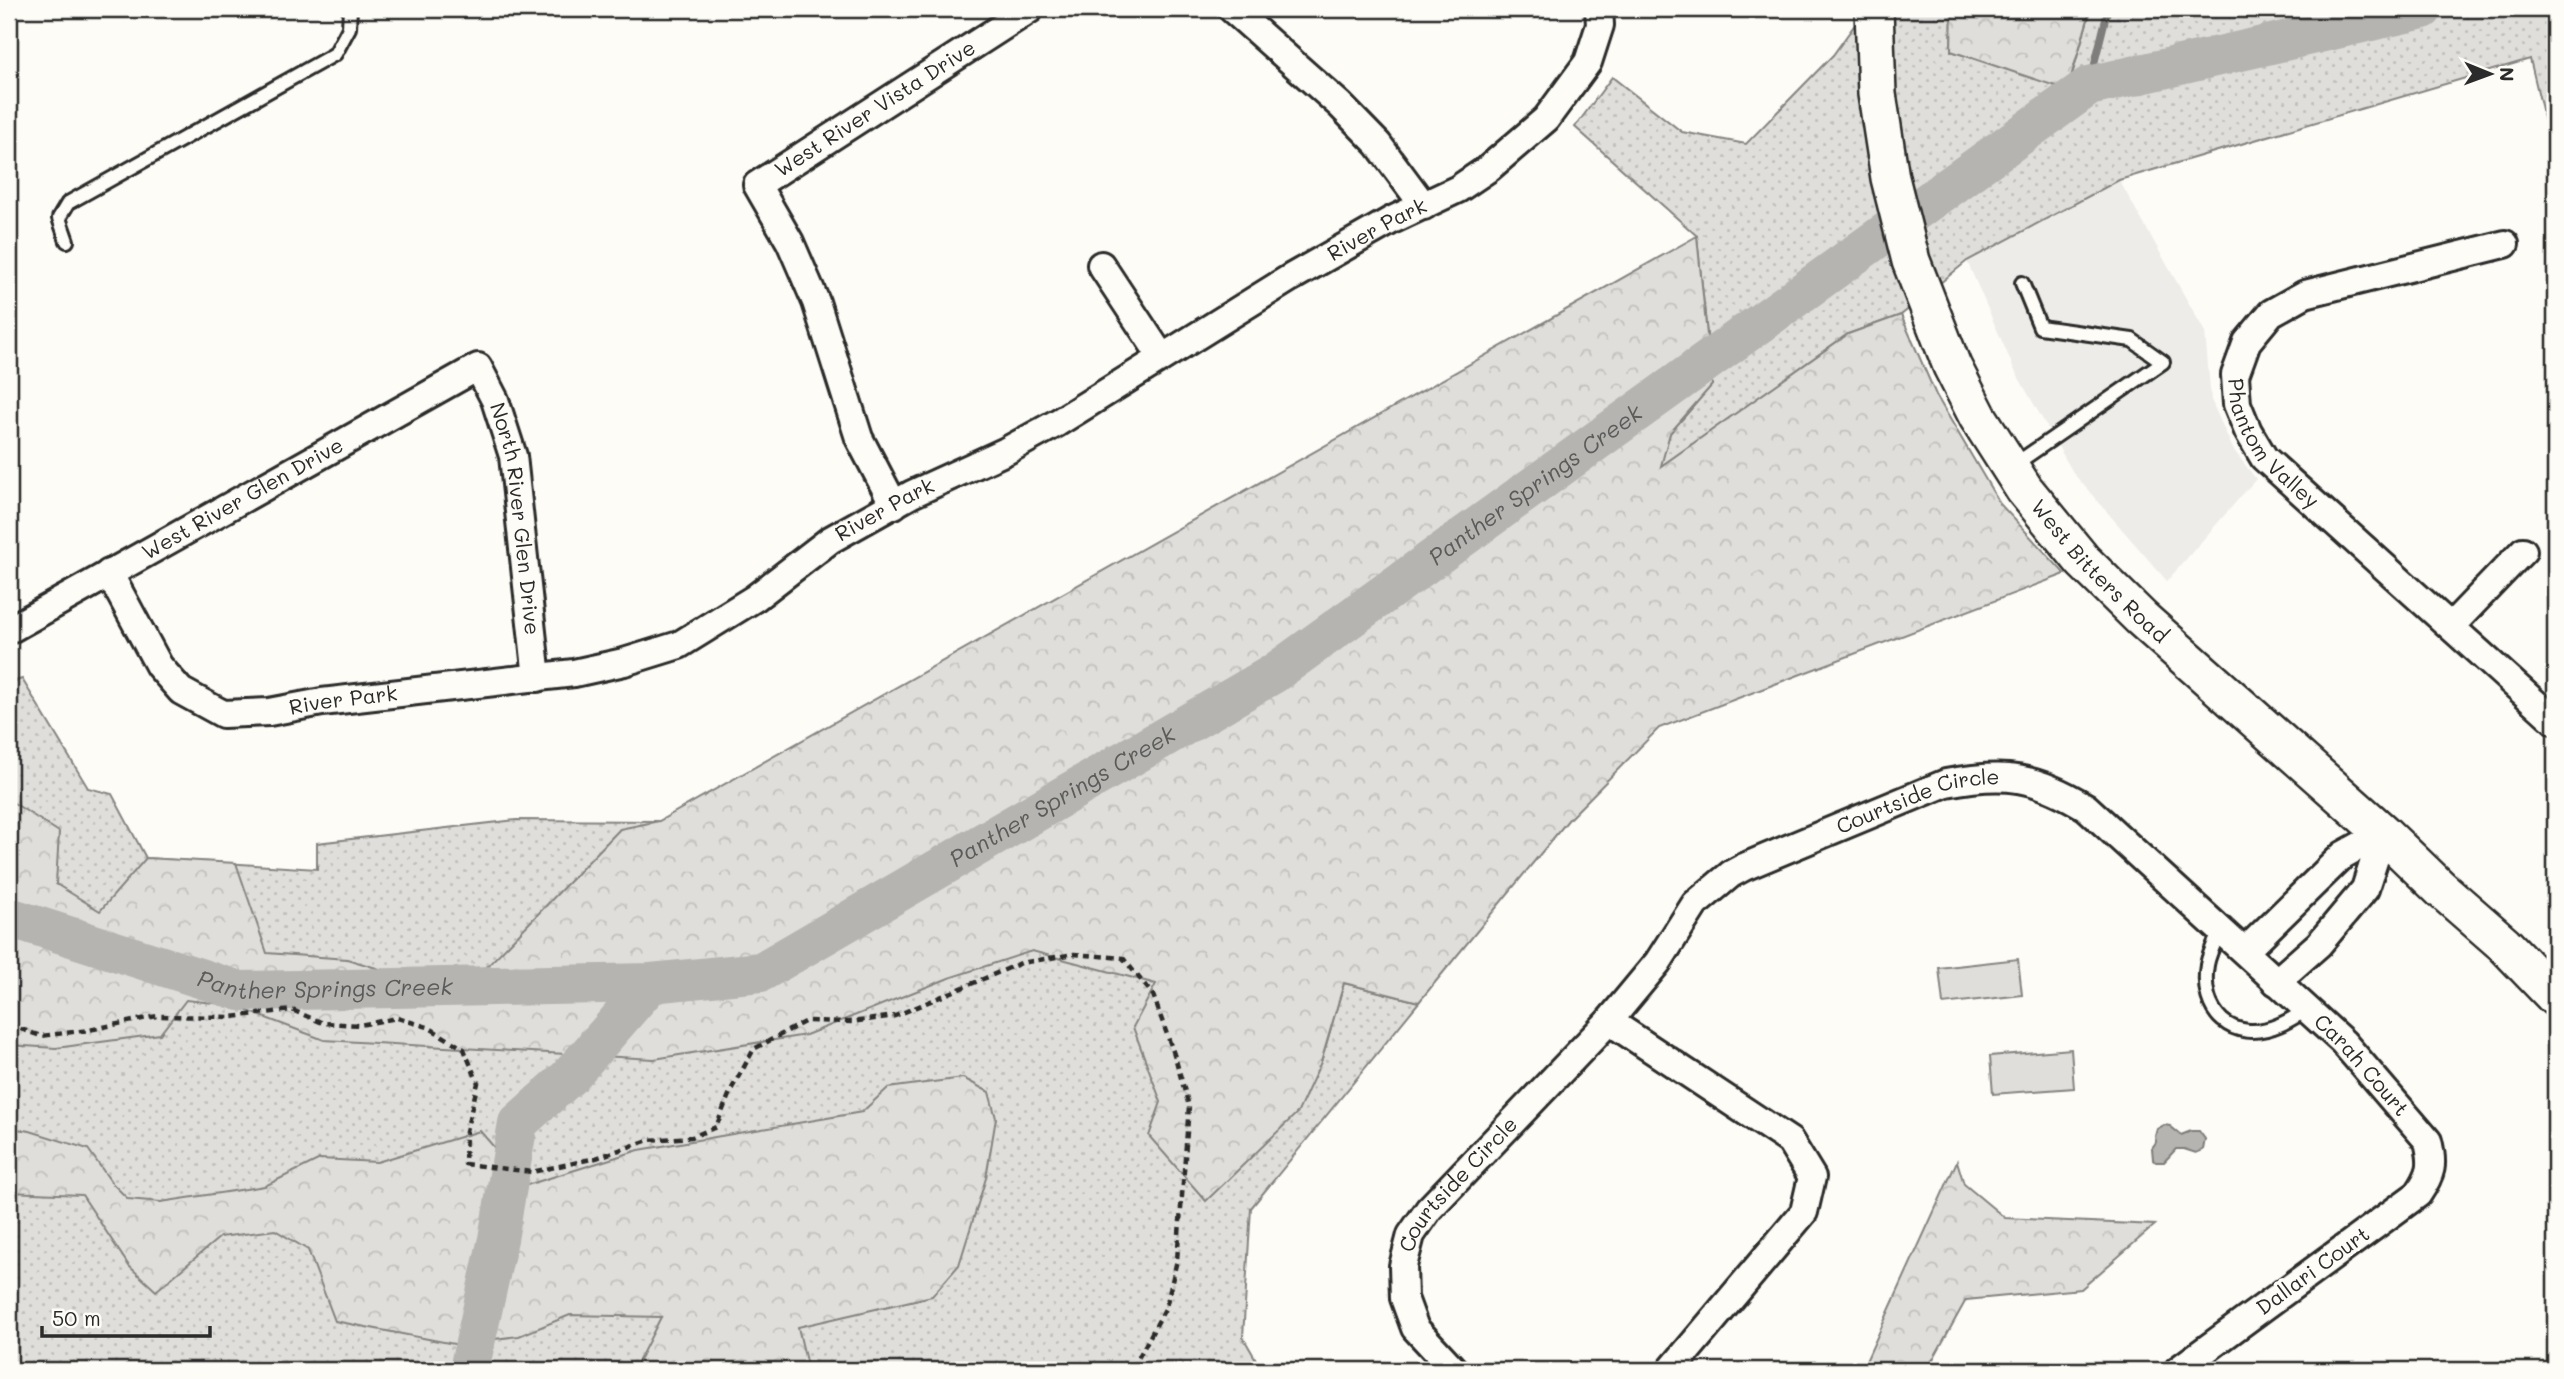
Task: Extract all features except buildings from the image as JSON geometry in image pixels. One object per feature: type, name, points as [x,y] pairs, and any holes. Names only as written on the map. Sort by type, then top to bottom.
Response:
[{"type":"main road","name":"West Bitters Road","points":[[1874,9],[1877,94],[1889,178],[1911,261],[1952,366],[1978,417],[2024,489],[2072,549],[2141,618],[2504,944],[2555,998]]},
{"type":"street","name":"West River Vista Drive","points":[[894,505],[859,438],[816,302],[790,242],[757,185],[1030,9]]},
{"type":"street","points":[[1232,9],[1340,105],[1378,144],[1424,206]]},
{"type":"street","name":"River Park","points":[[109,573],[159,666],[181,691],[223,714],[269,712],[322,702],[537,678],[624,662],[679,645],[755,598],[830,540],[912,494],[1006,451],[1057,423],[1290,278],[1392,220],[1458,189],[1489,168],[1546,119],[1588,62],[1600,25],[1599,9]]},
{"type":"street","name":"Phantom Valley","points":[[2505,244],[2305,294],[2271,313],[2247,342],[2235,375],[2237,404],[2248,431],[2264,458],[2555,720]]},
{"type":"street","points":[[1101,265],[1161,356]]},
{"type":"street","name":"West River Glen Drive","points":[[9,630],[478,367]]},
{"type":"street","name":"North River Glen Drive","points":[[478,367],[495,400],[513,456],[537,678]]},
{"type":"street","points":[[2451,626],[2523,551]]},
{"type":"street","name":"Courtside Circle","points":[[1454,1370],[1415,1328],[1404,1298],[1403,1266],[1412,1235],[1429,1209],[1636,992],[1695,904],[1731,874],[1946,783],[1995,776],[2027,780],[2059,790],[2087,807],[2276,982]]},
{"type":"street","points":[[2245,951],[2343,855],[2383,833]]},
{"type":"street","points":[[2276,982],[2319,944],[2365,889],[2383,833]]},
{"type":"street","name":"Carah Court","points":[[2276,982],[2343,1042],[2428,1141],[2433,1160]]},
{"type":"street","points":[[1609,1021],[1790,1142],[1812,1177],[1804,1212],[1671,1370]]},
{"type":"street","name":"Dallari Court","points":[[2178,1370],[2418,1194],[2428,1178],[2433,1160]]},
{"type":"lane","points":[[67,241],[59,218],[68,203],[335,54],[349,28],[350,9]]},
{"type":"lane","points":[[2011,467],[2163,362],[2132,340],[2040,327],[2022,284]]},
{"type":"lane","points":[[2221,929],[2207,963],[2206,990],[2216,1016],[2229,1026],[2252,1031],[2277,1026],[2308,1009]]},
{"type":"path","points":[[9,1025],[41,1036],[89,1030],[156,1016],[231,1017],[292,1010],[323,1023],[360,1025],[397,1018],[428,1027],[464,1049],[478,1083],[466,1131],[465,1164],[532,1172],[596,1158],[649,1140],[692,1137],[716,1127],[731,1090],[754,1049],[806,1021],[852,1022],[895,1016],[1021,963],[1074,954],[1123,958],[1153,995],[1189,1106],[1177,1261],[1166,1307],[1135,1364],[1127,1370]]},
{"type":"shaded area","points":[[2119,180],[2205,332],[2211,400],[2233,449],[2256,479],[2167,581],[2074,474],[2015,371],[1967,261]]},
{"type":"shaded area","points":[[2164,1125],[2170,1126],[2181,1135],[2199,1131],[2205,1139],[2203,1150],[2196,1153],[2176,1149],[2164,1162],[2156,1162],[2152,1148],[2156,1142],[2157,1129]]},
{"type":"green space","points":[[1866,9],[1952,9],[1951,51],[2068,89],[2091,9],[2555,9],[2555,164],[2530,59],[2119,180],[1967,261],[1901,315],[1848,334],[1660,467],[1670,433],[1712,385],[1697,236],[1575,127],[1612,77],[1682,132],[1746,144],[1833,55]]},
{"type":"green space","points":[[1952,9],[2091,9],[2067,90],[1951,51]]},
{"type":"green space","points":[[1697,236],[1712,385],[1670,433],[1661,466],[1848,334],[1901,315],[1936,395],[2000,504],[2065,574],[1659,728],[1569,819],[1419,1002],[1344,983],[1321,1062],[1298,1112],[1206,1201],[1149,1136],[1161,1102],[1133,1027],[1156,984],[1032,951],[949,978],[806,1035],[654,1059],[324,1040],[232,1005],[186,1000],[160,1034],[56,1048],[9,1045],[9,924],[13,909],[9,907],[9,800],[59,832],[56,884],[100,911],[146,858],[236,863],[267,953],[347,959],[455,992],[478,976],[620,829],[659,821]]},
{"type":"green space","points":[[22,679],[88,788],[112,794],[146,858],[317,869],[317,843],[516,820],[659,821],[1136,893],[1321,1062],[1344,983],[1419,1002],[1251,1208],[1243,1337],[1262,1370],[9,1370],[9,683]]},
{"type":"green space","points":[[2018,959],[2022,995],[1943,1004],[1939,968]]},
{"type":"green space","points":[[2071,1049],[2074,1088],[1993,1094],[1990,1056]]},
{"type":"green space","points":[[963,1078],[989,1092],[996,1118],[986,1178],[959,1265],[932,1296],[798,1327],[808,1370],[634,1370],[661,1317],[570,1315],[519,1336],[454,1344],[335,1321],[308,1250],[275,1230],[220,1237],[156,1291],[129,1266],[82,1195],[9,1192],[9,1128],[30,1131],[88,1149],[112,1183],[128,1199],[161,1202],[265,1186],[320,1159],[377,1162],[480,1131],[527,1185],[639,1150],[862,1112],[888,1088]]},
{"type":"green space","points":[[1957,1161],[1964,1184],[2005,1218],[2155,1225],[2081,1289],[1966,1300],[1927,1370],[1862,1370]]},
{"type":"waterway","points":[[2089,86],[2108,9]]},
{"type":"waterway","name":"Panther Springs Creek","points":[[9,917],[240,991],[651,983],[761,972],[1273,674],[2089,86],[2423,9]]},
{"type":"waterway","name":"Panther Springs Creek","points":[[469,1370],[498,1239],[518,1123],[570,1076],[651,983]]}]
